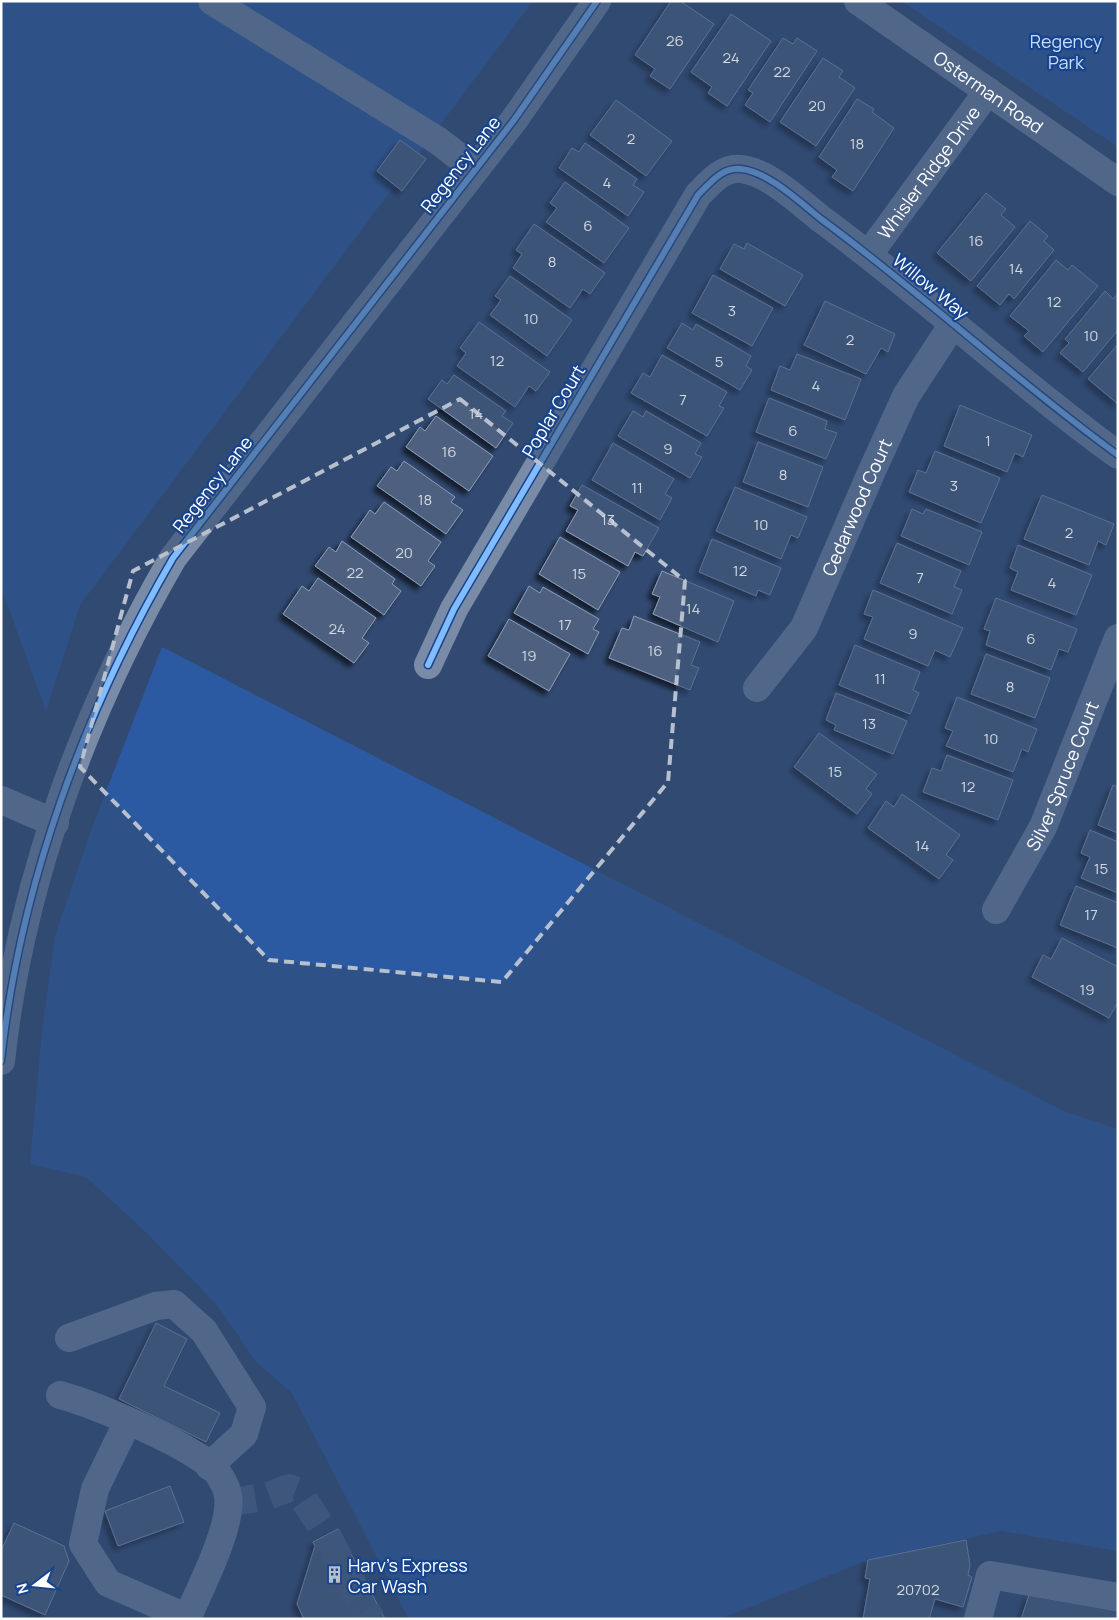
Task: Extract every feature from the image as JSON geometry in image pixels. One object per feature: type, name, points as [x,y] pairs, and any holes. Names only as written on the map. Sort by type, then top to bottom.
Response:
[{"type":"street","points":[[212,1],[437,140],[475,169]]},
{"type":"street","name":"Regency Lane","points":[[1,1061],[12,980],[42,859],[106,689],[141,613],[173,558],[514,120],[597,1]]},
{"type":"street","name":"Osterman Road","points":[[858,1],[1118,182]]},
{"type":"street","name":"Whisler Ridge Drive","points":[[869,254],[988,92]]},
{"type":"street","name":"Willow Way","points":[[714,178],[726,170],[741,169],[757,173],[869,254],[1080,428],[1118,455]]},
{"type":"street","name":"Poplar Court","points":[[428,665],[459,600],[698,195],[714,178]]},
{"type":"street","name":"Cedarwood Court","points":[[756,688],[804,628],[906,396],[953,324]]},
{"type":"street","name":"Silver Spruce Court","points":[[996,910],[1043,827],[1118,638]]},
{"type":"street","points":[[1,800],[55,823]]},
{"type":"street","points":[[69,1338],[156,1306],[174,1304],[204,1331],[252,1407],[244,1434],[210,1466]]},
{"type":"street","points":[[60,1395],[104,1410],[128,1421],[197,1456],[210,1466],[223,1484],[228,1496],[226,1525],[188,1618],[108,1583],[83,1544],[94,1489],[128,1421]]},
{"type":"street","points":[[978,1619],[990,1575],[1118,1597]]},
{"type":"highlighted area","points":[[460,399],[685,581],[668,782],[502,982],[269,960],[80,767],[133,571]]},
{"type":"green space","points":[[1,1],[533,1],[80,605],[46,711],[1,587]]},
{"type":"green space","name":"Regency Park","points":[[901,1],[1118,1],[1118,147]]},
{"type":"green space","points":[[162,647],[1066,1112],[1118,1129],[1118,1551],[1001,1531],[868,1560],[720,1619],[409,1619],[292,1393],[257,1363],[217,1305],[148,1234],[86,1177],[30,1164],[42,1032],[55,936],[93,825]]},
{"type":"building","points":[[671,1],[680,1],[714,24],[670,89],[650,76],[655,69],[635,55]]},
{"type":"building","points":[[731,14],[771,41],[727,106],[708,93],[712,87],[691,72]]},
{"type":"building","points":[[783,38],[793,44],[797,38],[817,51],[770,122],[745,105],[753,93],[748,90]]},
{"type":"building","points":[[823,58],[843,71],[839,77],[855,88],[816,146],[780,122]]},
{"type":"building","points":[[857,99],[874,109],[872,112],[894,128],[853,191],[832,177],[837,170],[819,157]]},
{"type":"building","points":[[616,100],[672,141],[646,176],[590,135]]},
{"type":"building","points":[[400,140],[426,159],[402,191],[377,171]]},
{"type":"building","points":[[585,143],[637,179],[633,185],[644,192],[628,216],[559,168],[572,148],[579,152]]},
{"type":"building","points":[[565,182],[629,228],[604,263],[546,222],[557,208],[550,203]]},
{"type":"building","points":[[986,193],[1006,209],[1001,215],[1015,227],[971,281],[937,253]]},
{"type":"building","points":[[1030,221],[1048,236],[1044,241],[1054,250],[1014,299],[1009,294],[1000,305],[977,286]]},
{"type":"building","points":[[534,224],[605,273],[590,294],[583,289],[570,308],[513,268],[522,254],[516,250]]},
{"type":"building","points":[[747,243],[803,275],[785,306],[720,269],[734,244],[744,249]]},
{"type":"building","points":[[1056,260],[1068,270],[1072,265],[1098,286],[1043,352],[1024,336],[1029,331],[1010,316]]},
{"type":"building","points":[[713,275],[773,308],[752,346],[692,313]]},
{"type":"building","points":[[510,276],[572,320],[547,356],[490,315],[501,300],[495,296]]},
{"type":"building","points":[[1105,291],[1113,299],[1118,294],[1118,330],[1083,372],[1060,353],[1069,343],[1065,339]]},
{"type":"building","points":[[825,301],[895,334],[888,352],[881,348],[866,374],[804,345]]},
{"type":"building","points":[[479,322],[550,372],[536,391],[529,386],[515,407],[457,366],[466,353],[460,348]]},
{"type":"building","points":[[682,323],[693,330],[696,324],[751,356],[746,366],[752,370],[740,390],[667,348]]},
{"type":"building","points":[[1118,344],[1118,404],[1088,379]]},
{"type":"building","points":[[797,354],[861,379],[845,420],[771,390],[780,366],[790,370]]},
{"type":"building","points":[[662,355],[727,392],[719,406],[724,408],[707,436],[631,393],[643,373],[650,377]]},
{"type":"building","points":[[454,375],[506,411],[502,416],[513,423],[496,448],[428,399],[442,380],[447,384]]},
{"type":"building","points":[[769,398],[827,421],[825,429],[837,433],[826,459],[756,432]]},
{"type":"building","points":[[960,405],[1032,435],[1023,457],[1015,453],[1007,472],[944,446]]},
{"type":"building","points":[[633,411],[643,417],[646,411],[701,443],[695,454],[702,457],[690,478],[618,436]]},
{"type":"building","points":[[436,416],[493,456],[469,491],[406,447],[420,427],[425,431]]},
{"type":"building","points":[[758,442],[823,467],[808,507],[743,482]]},
{"type":"building","points":[[613,443],[674,479],[665,494],[672,498],[660,520],[592,480]]},
{"type":"building","points":[[935,451],[1000,478],[981,523],[909,492],[918,470],[926,473]]},
{"type":"building","points":[[404,461],[455,497],[451,502],[463,510],[446,534],[377,486],[391,467],[397,471]]},
{"type":"building","points":[[582,485],[659,528],[643,556],[635,552],[628,566],[566,531],[578,510],[570,506]]},
{"type":"building","points":[[735,487],[807,517],[798,538],[791,535],[781,559],[716,531]]},
{"type":"building","points":[[1042,495],[1114,524],[1106,545],[1098,541],[1089,565],[1024,539]]},
{"type":"building","points":[[384,502],[441,542],[428,561],[435,566],[421,586],[351,537],[370,510],[375,514]]},
{"type":"building","points":[[912,509],[923,514],[926,509],[982,532],[969,565],[901,536]]},
{"type":"building","points":[[560,537],[620,572],[598,610],[539,574]]},
{"type":"building","points":[[712,539],[781,568],[770,595],[758,590],[756,596],[699,572]]},
{"type":"building","points":[[342,541],[395,579],[392,584],[401,591],[384,615],[315,566],[329,547],[336,552]]},
{"type":"building","points":[[897,543],[961,571],[954,587],[962,590],[952,614],[880,583]]},
{"type":"building","points":[[1018,545],[1092,575],[1076,615],[1011,590],[1018,572],[1010,568]]},
{"type":"building","points":[[662,571],[734,601],[718,642],[653,614],[660,597],[652,594]]},
{"type":"building","points":[[318,578],[376,618],[362,638],[369,643],[354,663],[283,614],[302,586],[309,591]]},
{"type":"building","points":[[529,586],[540,593],[543,587],[599,619],[593,629],[599,632],[588,654],[514,613]]},
{"type":"building","points":[[873,590],[963,628],[950,657],[935,650],[928,666],[864,639],[873,617],[864,614]]},
{"type":"building","points":[[996,598],[1077,629],[1068,652],[1059,649],[1051,670],[986,645],[990,631],[984,629]]},
{"type":"building","points":[[634,616],[700,642],[691,665],[699,668],[690,690],[609,658],[622,628],[629,630]]},
{"type":"building","points":[[509,619],[570,654],[549,691],[488,656]]},
{"type":"building","points":[[855,645],[920,672],[913,690],[919,693],[910,714],[839,685]]},
{"type":"building","points":[[986,654],[1050,678],[1035,718],[971,694]]},
{"type":"building","points":[[836,693],[907,721],[893,754],[834,730],[836,725],[826,720]]},
{"type":"building","points":[[957,697],[1037,729],[1028,752],[1022,749],[1013,772],[946,746],[953,731],[945,728]]},
{"type":"building","points":[[819,733],[877,774],[866,789],[872,794],[857,814],[794,767]]},
{"type":"building","points":[[947,755],[1013,780],[998,820],[923,792],[932,768],[941,771]]},
{"type":"building","points":[[1113,785],[1118,787],[1118,833],[1098,825]]},
{"type":"building","points":[[902,794],[960,835],[946,855],[953,860],[939,879],[868,828],[886,801],[894,807]]},
{"type":"building","points":[[1090,830],[1118,842],[1118,893],[1081,878],[1090,857],[1081,853]]},
{"type":"building","points":[[1076,886],[1118,903],[1118,948],[1060,925]]},
{"type":"building","points":[[1062,938],[1118,967],[1118,1002],[1109,1018],[1032,977],[1043,955],[1051,959]]},
{"type":"building","points":[[156,1323],[187,1339],[164,1386],[220,1413],[206,1442],[119,1399]]},
{"type":"building","points":[[170,1486],[184,1522],[118,1546],[105,1511]]},
{"type":"building","points":[[14,1523],[64,1546],[69,1561],[45,1615],[1,1595],[1,1551]]},
{"type":"building","name":"Harv's Express Car Wash","points":[[338,1529],[385,1619],[304,1619],[297,1604],[315,1546],[313,1542]]},
{"type":"building","points":[[966,1540],[970,1565],[968,1575],[972,1577],[963,1607],[935,1599],[929,1619],[863,1619],[870,1579],[865,1578],[868,1560]]},
{"type":"building","points":[[1029,1595],[1118,1611],[1118,1619],[1021,1619]]},
{"type":"tunnel","points":[[228,1503],[268,1496],[289,1488],[299,1492],[327,1535],[371,1619]]},
{"type":"cycle path","points":[[1,1061],[10,995],[23,930],[40,865],[61,801],[84,738],[111,676],[173,558],[514,120],[597,1]]},
{"type":"cycle path","points":[[428,665],[454,609],[698,195],[722,173],[734,169],[751,171],[762,175],[794,197],[896,277],[1080,427],[1118,455]]},
{"type":"place","name":"Harv's Express Car Wash","points":[[334,1575]]}]
